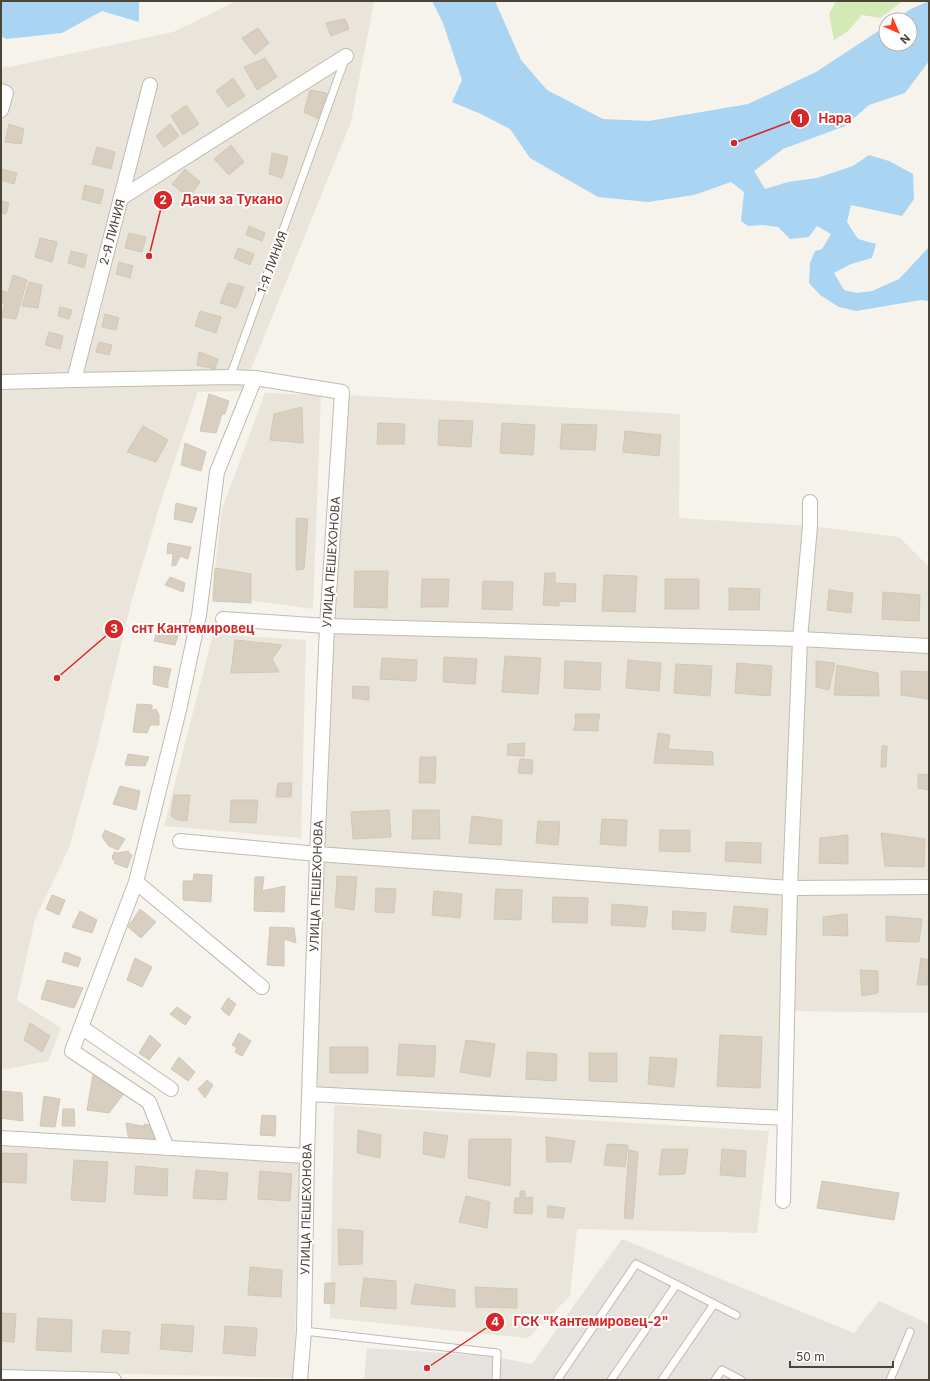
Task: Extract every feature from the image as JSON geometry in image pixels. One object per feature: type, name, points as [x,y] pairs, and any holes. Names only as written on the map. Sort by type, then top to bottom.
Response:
[{"type":"street","points":[[121,198],[346,56]]},
{"type":"street","name":"2-Я ЛИНИЯ","points":[[74,380],[150,85]]},
{"type":"street","points":[[1,110],[3,92]]},
{"type":"street","points":[[1,382],[230,377],[255,378],[217,472],[199,615],[179,710],[136,882],[72,1051],[149,1102],[167,1148]]},
{"type":"street","name":"УЛИЦА ПЕШЕХОНОВА","points":[[255,378],[342,392],[327,626],[317,854],[307,1156],[304,1331],[300,1380]]},
{"type":"street","points":[[783,1201],[790,888],[800,639],[810,526],[810,502]]},
{"type":"street","points":[[223,618],[327,626],[800,639],[929,646]]},
{"type":"street","points":[[180,841],[317,854],[790,888],[929,886]]},
{"type":"street","points":[[136,882],[262,987]]},
{"type":"street","points":[[81,1027],[171,1089]]},
{"type":"street","points":[[309,1094],[785,1118]]},
{"type":"street","points":[[1,1138],[307,1156]]},
{"type":"street","points":[[1,1377],[114,1380]]},
{"type":"lane","name":"1-Я ЛИНИЯ","points":[[230,377],[346,56]]},
{"type":"lane","points":[[557,1380],[636,1264],[736,1315]]},
{"type":"lane","points":[[611,1380],[676,1285]]},
{"type":"lane","points":[[662,1380],[714,1304]]},
{"type":"lane","points":[[304,1331],[497,1353],[496,1380]]},
{"type":"lane","points":[[890,1380],[910,1332]]},
{"type":"lane","points":[[715,1380],[722,1370],[741,1380]]},
{"type":"shaded area","points":[[237,1],[374,1],[351,122],[242,391],[198,392],[163,495],[131,603],[95,754],[69,848],[35,919],[17,1000],[61,1028],[48,1061],[1,1070],[1,66],[9,67],[173,32]]},
{"type":"shaded area","points":[[265,393],[321,395],[313,609],[212,595],[222,509]]},
{"type":"shaded area","points":[[347,395],[680,414],[679,518],[810,526],[899,537],[929,567],[929,1013],[787,1011],[785,1118],[309,1094],[317,854]]},
{"type":"shaded area","points":[[213,634],[306,640],[301,838],[164,826]]},
{"type":"shaded area","points":[[334,1105],[769,1131],[757,1233],[577,1229],[570,1296],[528,1338],[330,1318]]},
{"type":"shaded area","points":[[1,1146],[300,1162],[294,1378],[1,1371]]},
{"type":"shaded area","points":[[622,1239],[854,1333],[879,1301],[929,1324],[929,1380],[364,1380],[367,1348],[490,1356],[532,1364]]},
{"type":"green space","points":[[836,1],[903,1],[888,12],[878,12],[878,18],[862,15],[848,31],[834,40],[829,14]]},
{"type":"water","points":[[1,1],[139,1],[139,22],[102,11],[62,33],[6,39],[1,36]]},
{"type":"water","points":[[432,1],[495,1],[521,60],[547,90],[603,119],[649,121],[748,104],[816,72],[878,31],[878,52],[918,52],[918,12],[906,12],[929,1],[929,61],[905,93],[869,105],[845,126],[783,149],[754,171],[765,189],[788,182],[817,178],[853,166],[869,155],[889,161],[913,174],[914,199],[902,216],[851,205],[847,222],[858,239],[876,244],[872,258],[851,264],[834,273],[844,290],[857,293],[872,291],[899,279],[929,247],[929,301],[921,300],[856,311],[839,307],[820,295],[809,283],[810,263],[815,251],[822,249],[831,234],[817,226],[809,237],[790,239],[778,227],[763,225],[748,226],[741,221],[744,192],[731,182],[694,195],[648,202],[598,197],[530,158],[510,129],[481,114],[452,102],[462,80],[443,23]]},
{"type":"building","points":[[345,19],[349,29],[331,36],[326,23]]},
{"type":"building","points":[[258,28],[269,43],[255,55],[242,38]]},
{"type":"building","points":[[265,58],[277,77],[257,90],[244,67]]},
{"type":"building","points":[[233,78],[245,96],[228,107],[216,91]]},
{"type":"building","points":[[310,90],[327,93],[318,119],[304,112]]},
{"type":"building","points":[[186,105],[199,124],[183,135],[171,116]]},
{"type":"building","points":[[9,124],[24,129],[21,144],[5,142]]},
{"type":"building","points":[[170,124],[179,136],[164,147],[156,136]]},
{"type":"building","points":[[231,145],[244,162],[229,175],[214,159]]},
{"type":"building","points":[[97,147],[115,152],[111,169],[92,164]]},
{"type":"building","points":[[272,153],[288,157],[282,178],[269,174]]},
{"type":"building","points":[[1,169],[17,173],[14,184],[1,180]]},
{"type":"building","points":[[185,169],[200,182],[189,198],[172,184]]},
{"type":"building","points":[[85,185],[104,190],[100,204],[82,199]]},
{"type":"building","points":[[1,201],[9,203],[6,214],[1,213]]},
{"type":"building","points":[[249,226],[265,233],[262,241],[246,235]]},
{"type":"building","points":[[129,233],[146,237],[142,252],[125,248]]},
{"type":"building","points":[[40,238],[57,242],[52,262],[35,257]]},
{"type":"building","points":[[238,248],[254,254],[250,265],[234,258]]},
{"type":"building","points":[[71,251],[87,255],[84,268],[68,263]]},
{"type":"building","points":[[119,262],[133,266],[130,278],[116,274]]},
{"type":"building","points":[[13,275],[27,280],[16,319],[1,317],[5,304],[1,303],[1,290],[8,293]]},
{"type":"building","points":[[29,282],[42,285],[38,308],[22,306]]},
{"type":"building","points":[[228,283],[244,287],[236,308],[220,303]]},
{"type":"building","points":[[60,307],[72,310],[69,319],[58,316]]},
{"type":"building","points":[[200,311],[221,317],[216,333],[195,326]]},
{"type":"building","points":[[105,314],[119,318],[116,330],[102,327]]},
{"type":"building","points":[[49,332],[63,336],[60,349],[45,345]]},
{"type":"building","points":[[99,342],[112,345],[109,355],[96,352]]},
{"type":"building","points":[[199,352],[218,359],[215,369],[197,365]]},
{"type":"building","points":[[209,394],[229,401],[225,414],[222,414],[216,433],[200,431]]},
{"type":"building","points":[[302,407],[303,443],[270,440],[274,414]]},
{"type":"building","points":[[439,420],[473,421],[471,447],[438,445]]},
{"type":"building","points":[[378,423],[405,424],[404,444],[377,444]]},
{"type":"building","points":[[502,423],[535,425],[533,455],[500,453]]},
{"type":"building","points":[[562,424],[597,425],[595,450],[560,449]]},
{"type":"building","points":[[143,426],[168,440],[156,462],[127,452]]},
{"type":"building","points":[[625,431],[661,435],[659,456],[623,452]]},
{"type":"building","points":[[185,443],[206,452],[201,471],[181,465]]},
{"type":"building","points":[[176,503],[197,508],[192,523],[174,519]]},
{"type":"building","points":[[296,518],[308,519],[304,569],[296,570]]},
{"type":"building","points":[[168,543],[191,547],[188,559],[180,556],[176,565],[172,566],[173,553],[167,554]]},
{"type":"building","points":[[215,568],[251,574],[251,603],[213,601]]},
{"type":"building","points":[[355,571],[388,571],[387,608],[354,607]]},
{"type":"building","points":[[545,573],[555,573],[555,583],[576,584],[575,602],[559,601],[559,606],[543,605]]},
{"type":"building","points":[[604,575],[637,576],[635,612],[602,611]]},
{"type":"building","points":[[170,577],[185,583],[183,592],[165,585]]},
{"type":"building","points":[[422,579],[449,579],[448,607],[421,607]]},
{"type":"building","points":[[665,579],[699,579],[699,609],[665,609]]},
{"type":"building","points":[[483,581],[513,582],[512,610],[482,609]]},
{"type":"building","points":[[729,588],[760,589],[759,610],[729,610]]},
{"type":"building","points":[[829,590],[853,593],[851,613],[827,610]]},
{"type":"building","points":[[883,592],[920,595],[919,621],[882,619]]},
{"type":"building","points":[[159,626],[179,632],[175,645],[154,641]]},
{"type":"building","points":[[235,640],[282,645],[272,659],[279,672],[231,673]]},
{"type":"building","points":[[505,656],[541,658],[538,694],[502,692]]},
{"type":"building","points":[[444,657],[477,659],[475,684],[443,682]]},
{"type":"building","points":[[382,658],[417,660],[416,681],[380,679]]},
{"type":"building","points":[[628,660],[661,663],[659,691],[626,688]]},
{"type":"building","points":[[565,661],[601,663],[600,690],[564,688]]},
{"type":"building","points":[[816,661],[835,663],[829,690],[816,687]]},
{"type":"building","points":[[737,663],[772,666],[770,696],[735,693]]},
{"type":"building","points":[[676,664],[712,666],[710,696],[674,693]]},
{"type":"building","points":[[837,665],[878,673],[879,696],[834,695]]},
{"type":"building","points":[[154,666],[171,669],[168,688],[153,684]]},
{"type":"building","points":[[901,671],[929,672],[929,699],[901,695]]},
{"type":"building","points":[[353,686],[369,687],[369,700],[352,698]]},
{"type":"building","points":[[137,704],[152,705],[152,711],[156,709],[159,715],[159,725],[150,725],[147,733],[133,732]]},
{"type":"building","points":[[575,714],[600,714],[598,731],[573,730],[576,723]]},
{"type":"building","points":[[658,733],[670,735],[668,749],[713,752],[713,765],[654,763]]},
{"type":"building","points":[[525,743],[524,756],[507,755],[508,744]]},
{"type":"building","points":[[882,746],[887,746],[886,767],[881,767]]},
{"type":"building","points":[[128,754],[149,757],[145,766],[125,765]]},
{"type":"building","points":[[420,757],[436,757],[435,783],[419,783]]},
{"type":"building","points":[[520,759],[533,760],[532,774],[518,773]]},
{"type":"building","points":[[918,774],[929,775],[929,790],[918,788]]},
{"type":"building","points":[[278,783],[292,783],[291,797],[276,797]]},
{"type":"building","points":[[120,786],[140,791],[136,810],[113,804]]},
{"type":"building","points":[[174,795],[190,795],[187,821],[177,820],[171,816]]},
{"type":"building","points":[[231,800],[258,800],[256,823],[230,822]]},
{"type":"building","points":[[389,810],[391,837],[353,839],[351,812]]},
{"type":"building","points":[[413,810],[439,810],[440,839],[412,839]]},
{"type":"building","points":[[472,816],[502,820],[501,845],[469,843]]},
{"type":"building","points":[[602,819],[627,820],[626,846],[600,844]]},
{"type":"building","points":[[538,821],[560,822],[558,845],[536,843]]},
{"type":"building","points":[[105,830],[125,839],[118,850],[109,846],[102,837]]},
{"type":"building","points":[[660,830],[690,830],[690,852],[659,851]]},
{"type":"building","points":[[881,833],[925,839],[924,867],[885,866]]},
{"type":"building","points":[[848,835],[848,864],[819,863],[820,838]]},
{"type":"building","points":[[726,842],[761,843],[761,863],[725,861]]},
{"type":"building","points":[[129,851],[128,853],[132,855],[127,868],[114,863],[116,862],[113,860],[112,855],[114,856],[114,852]]},
{"type":"building","points":[[194,874],[212,875],[211,902],[183,900],[183,881],[193,881]]},
{"type":"building","points":[[337,876],[357,877],[354,910],[335,907]]},
{"type":"building","points":[[255,877],[264,877],[262,891],[285,886],[284,912],[254,911]]},
{"type":"building","points":[[376,888],[396,889],[394,913],[375,912]]},
{"type":"building","points":[[496,889],[522,890],[521,920],[494,919]]},
{"type":"building","points":[[434,891],[462,894],[460,918],[432,915]]},
{"type":"building","points":[[52,895],[65,900],[59,915],[46,909]]},
{"type":"building","points":[[553,897],[588,898],[587,923],[552,922]]},
{"type":"building","points":[[612,904],[648,907],[645,927],[611,925]]},
{"type":"building","points":[[734,906],[768,909],[766,935],[731,932]]},
{"type":"building","points":[[140,909],[156,922],[141,938],[128,927]]},
{"type":"building","points":[[80,911],[97,920],[92,933],[72,927]]},
{"type":"building","points":[[673,911],[706,913],[705,931],[672,929]]},
{"type":"building","points":[[847,914],[848,936],[823,935],[823,917]]},
{"type":"building","points":[[886,916],[922,919],[919,942],[886,941]]},
{"type":"building","points":[[270,927],[294,928],[296,943],[284,939],[284,966],[267,965]]},
{"type":"building","points":[[65,952],[81,958],[78,967],[62,962]]},
{"type":"building","points":[[135,958],[152,967],[142,987],[127,980]]},
{"type":"building","points":[[921,958],[929,960],[927,985],[917,985]]},
{"type":"building","points":[[860,970],[878,971],[878,993],[862,996]]},
{"type":"building","points":[[47,980],[83,988],[74,1008],[41,999]]},
{"type":"building","points":[[228,998],[236,1004],[229,1016],[221,1009]]},
{"type":"building","points":[[177,1007],[191,1017],[185,1025],[170,1014]]},
{"type":"building","points":[[30,1023],[50,1036],[42,1052],[24,1040]]},
{"type":"building","points":[[239,1033],[251,1041],[242,1056],[235,1052],[237,1048],[232,1045]]},
{"type":"building","points":[[150,1035],[161,1045],[149,1060],[139,1053]]},
{"type":"building","points":[[720,1035],[762,1037],[760,1088],[717,1086]]},
{"type":"building","points":[[466,1040],[495,1044],[490,1077],[460,1072]]},
{"type":"building","points":[[399,1044],[436,1046],[434,1077],[397,1075]]},
{"type":"building","points":[[330,1047],[368,1047],[368,1073],[330,1073]]},
{"type":"building","points":[[527,1052],[557,1054],[556,1081],[526,1079]]},
{"type":"building","points":[[589,1053],[617,1053],[617,1082],[589,1081]]},
{"type":"building","points":[[179,1057],[195,1072],[188,1081],[171,1069]]},
{"type":"building","points":[[650,1057],[677,1059],[674,1087],[648,1084]]},
{"type":"building","points":[[93,1075],[125,1092],[109,1113],[87,1110]]},
{"type":"building","points":[[207,1080],[213,1085],[205,1098],[198,1089]]},
{"type":"building","points":[[1,1091],[22,1093],[23,1121],[1,1118]]},
{"type":"building","points":[[44,1096],[60,1099],[55,1127],[40,1126]]},
{"type":"building","points":[[63,1109],[74,1109],[75,1126],[62,1126]]},
{"type":"building","points":[[262,1115],[276,1116],[275,1136],[260,1135]]},
{"type":"building","points":[[126,1123],[143,1126],[144,1131],[144,1124],[159,1126],[158,1145],[129,1141]]},
{"type":"building","points":[[358,1130],[381,1135],[380,1158],[357,1153]]},
{"type":"building","points":[[424,1132],[448,1136],[444,1158],[423,1154]]},
{"type":"building","points":[[546,1137],[575,1141],[571,1162],[547,1162]]},
{"type":"building","points":[[469,1139],[511,1139],[510,1186],[468,1178]]},
{"type":"building","points":[[607,1144],[628,1145],[625,1167],[604,1165]]},
{"type":"building","points":[[662,1149],[688,1149],[685,1174],[659,1175]]},
{"type":"building","points":[[722,1149],[746,1151],[745,1177],[720,1175]]},
{"type":"building","points":[[629,1150],[638,1152],[633,1219],[624,1218]]},
{"type":"building","points":[[1,1153],[27,1154],[26,1183],[1,1182]]},
{"type":"building","points":[[74,1160],[108,1162],[105,1202],[71,1200]]},
{"type":"building","points":[[136,1166],[168,1169],[167,1196],[134,1194]]},
{"type":"building","points":[[196,1170],[228,1173],[226,1200],[193,1198]]},
{"type":"building","points":[[260,1171],[292,1174],[290,1201],[258,1199]]},
{"type":"building","points":[[822,1181],[899,1193],[894,1220],[817,1208]]},
{"type":"building","points":[[520,1191],[525,1191],[525,1198],[533,1197],[532,1214],[514,1213],[515,1198],[520,1198]]},
{"type":"building","points":[[466,1196],[490,1202],[487,1228],[459,1222]]},
{"type":"building","points":[[548,1206],[565,1208],[563,1218],[547,1217]]},
{"type":"building","points":[[338,1229],[363,1231],[362,1264],[339,1265]]},
{"type":"building","points":[[250,1267],[282,1270],[281,1297],[248,1295]]},
{"type":"building","points":[[364,1278],[396,1281],[396,1309],[360,1306]]},
{"type":"building","points":[[325,1283],[335,1283],[334,1304],[324,1303]]},
{"type":"building","points":[[415,1284],[455,1290],[455,1307],[411,1304]]},
{"type":"building","points":[[475,1287],[517,1289],[517,1308],[476,1307]]},
{"type":"building","points":[[1,1313],[16,1314],[14,1342],[1,1341]]},
{"type":"building","points":[[38,1318],[72,1320],[71,1352],[36,1350]]},
{"type":"building","points":[[162,1324],[194,1326],[192,1352],[160,1349]]},
{"type":"building","points":[[225,1326],[257,1328],[255,1356],[223,1353]]},
{"type":"building","points":[[103,1330],[130,1332],[128,1354],[101,1352]]},
{"type":"place","name":"Нара","points":[[734,143]]},
{"type":"place","name":"Дачи за Тукано","points":[[149,256]]},
{"type":"place","name":"снт Кантемировец","points":[[57,678]]},
{"type":"place","name":"ГСК \"Кантемировец-2\"","points":[[427,1368]]}]
